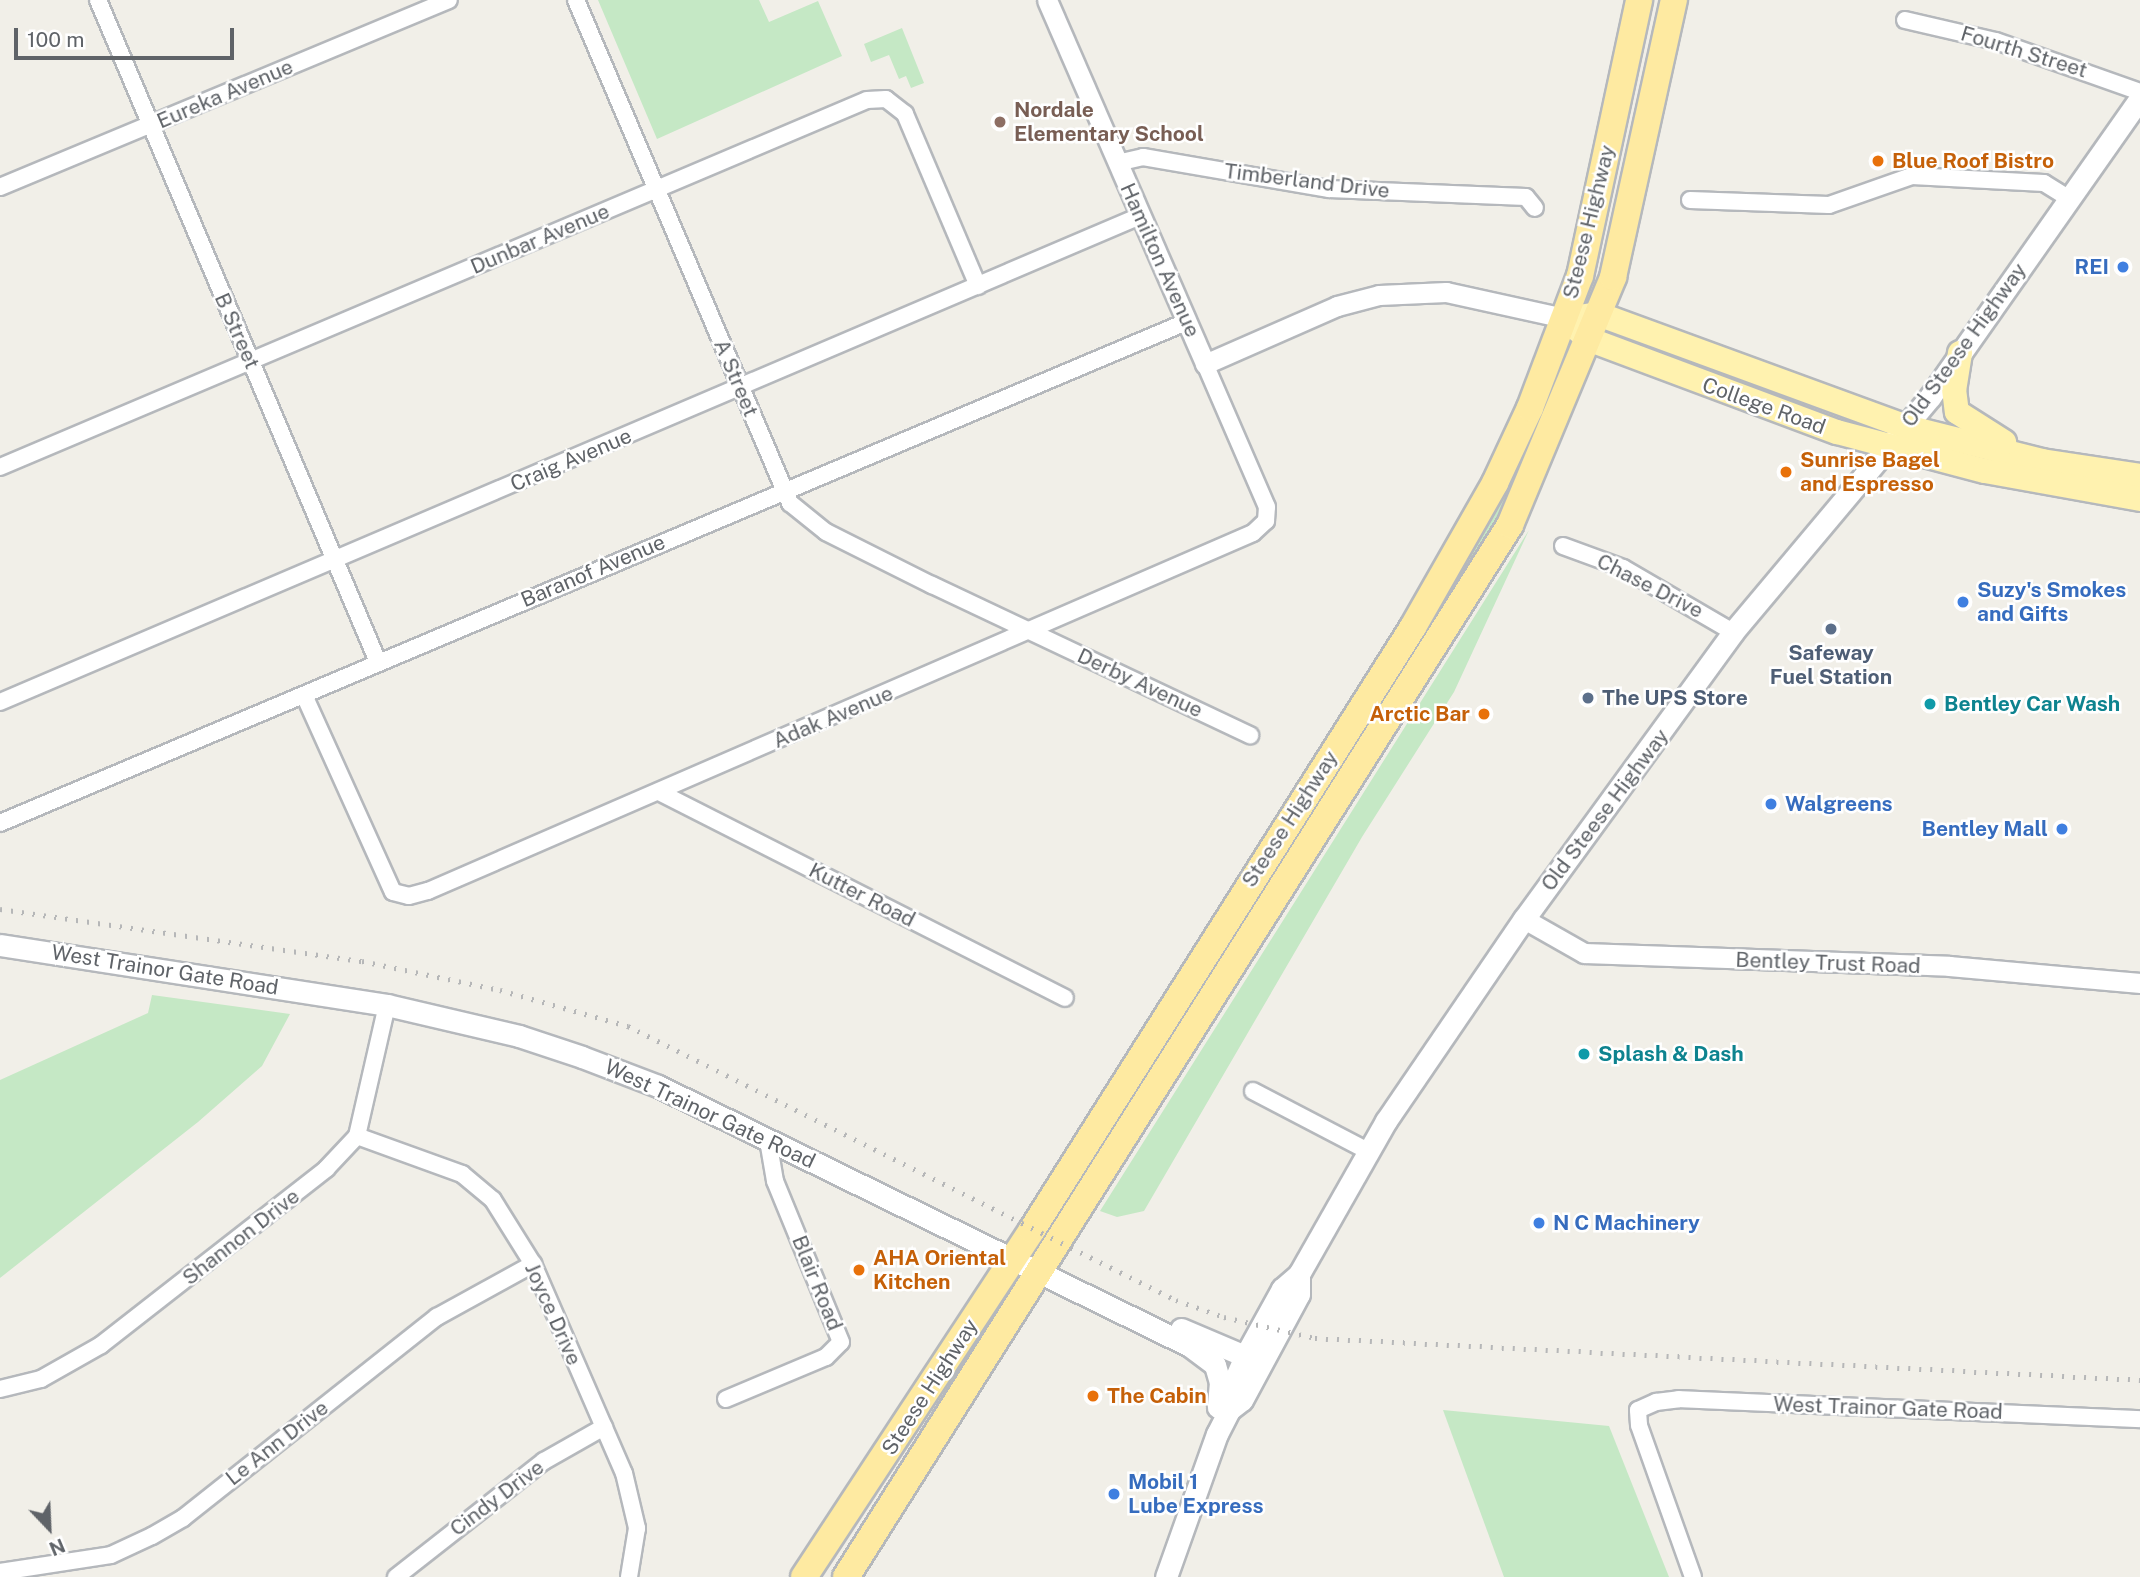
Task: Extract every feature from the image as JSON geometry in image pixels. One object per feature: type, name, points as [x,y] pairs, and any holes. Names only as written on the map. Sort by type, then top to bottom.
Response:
[{"type":"highway","name":"Steese Highway","points":[[804,1577],[1013,1257],[1442,580],[1495,483],[1580,276],[1639,0]]},
{"type":"highway","name":"Steese Highway","points":[[846,1577],[1489,564],[1521,503],[1613,277],[1674,0]]},
{"type":"main road","name":"Old Steese Highway","points":[[1245,1356],[1282,1289],[1299,1274],[1368,1151],[1524,919],[1733,632],[1898,437],[2140,98]]},
{"type":"main road","name":"College Road","points":[[1564,318],[1898,437],[1984,471],[2140,499]]},
{"type":"main road","points":[[1960,353],[1954,389],[1960,417],[2042,461]]},
{"type":"main road","name":"College Road","points":[[1898,437],[2140,476]]},
{"type":"main road","name":"West Trainor Gate Road","points":[[0,945],[387,1004],[519,1036],[582,1057],[658,1086],[1013,1257],[1190,1346],[1215,1366],[1231,1411]]},
{"type":"main road","name":"Old Steese Highway","points":[[1166,1577],[1231,1411],[1299,1294],[1299,1274]]},
{"type":"main road","name":"West Trainor Gate Road","points":[[1145,1322],[1167,1323],[1245,1356]]},
{"type":"main road","points":[[1231,1411],[1245,1356]]},
{"type":"street","name":"B Street","points":[[98,0],[148,126],[379,662]]},
{"type":"street","name":"Eureka Avenue","points":[[0,187],[449,0]]},
{"type":"street","name":"A Street","points":[[576,0],[790,503],[826,532],[1030,631]]},
{"type":"street","name":"Hamilton Avenue","points":[[1047,0],[1267,508],[1266,521]]},
{"type":"street","name":"Fourth Street","points":[[1905,20],[1996,41],[2140,92]]},
{"type":"street","name":"Dunbar Avenue","points":[[0,467],[867,100],[886,99],[905,114],[978,286]]},
{"type":"street","name":"Timberland Drive","points":[[1117,163],[1143,157],[1329,189],[1526,197],[1535,208]]},
{"type":"street","points":[[1690,200],[1829,205],[1912,176],[2044,183],[2068,198]]},
{"type":"street","name":"Craig Avenue","points":[[0,702],[1140,216]]},
{"type":"street","name":"College Road","points":[[1205,364],[1337,306],[1379,295],[1446,292],[1564,318]]},
{"type":"street","name":"Baranof Avenue","points":[[0,823],[1186,322]]},
{"type":"street","name":"Adak Avenue","points":[[304,695],[393,892],[409,896],[428,891],[1030,631],[1253,533],[1266,521]]},
{"type":"street","name":"Chase Drive","points":[[1563,546],[1623,568],[1733,632]]},
{"type":"street","name":"Derby Avenue","points":[[1030,631],[1250,735]]},
{"type":"street","name":"Kutter Road","points":[[659,792],[1065,998]]},
{"type":"street","name":"Bentley Trust Road","points":[[1524,919],[1584,953],[1949,966],[2140,983]]},
{"type":"street","points":[[357,1136],[387,1004]]},
{"type":"street","points":[[1253,1091],[1368,1151]]},
{"type":"street","name":"Joyce Drive","points":[[357,1136],[462,1174],[493,1200],[533,1264],[624,1473],[637,1528],[629,1577]]},
{"type":"street","name":"Shannon Drive","points":[[0,1389],[41,1379],[100,1345],[283,1206],[357,1136]]},
{"type":"street","name":"Blair Road","points":[[726,1399],[826,1357],[841,1342],[775,1181],[768,1140]]},
{"type":"street","name":"Le Ann Drive","points":[[0,1572],[111,1555],[152,1536],[183,1518],[437,1317],[533,1264]]},
{"type":"street","name":"West Trainor Gate Road","points":[[1693,1577],[1645,1447],[1638,1410],[1679,1399],[2140,1419]]},
{"type":"street","name":"Cindy Drive","points":[[396,1577],[544,1461],[604,1427]]},
{"type":"green space","points":[[598,0],[759,0],[769,22],[818,1],[842,56],[657,139]]},
{"type":"green space","points":[[902,28],[924,83],[911,88],[906,76],[899,79],[889,55],[871,62],[864,44]]},
{"type":"green space","points":[[1510,476],[1514,477],[1501,515],[1120,1123],[1114,1121]]},
{"type":"green space","points":[[1529,530],[1454,692],[1362,837],[1144,1211],[1117,1217],[1100,1211]]},
{"type":"green space","points":[[152,995],[290,1014],[262,1066],[198,1122],[0,1278],[0,1080],[148,1013]]},
{"type":"green space","points":[[1443,1410],[1609,1426],[1669,1577],[1504,1577]]},
{"type":"railway","points":[[0,909],[362,961],[500,990],[628,1026],[1176,1300],[1224,1317],[1315,1338],[2140,1380]]},
{"type":"place","name":"Nordale Elementary School","points":[[1000,122]]},
{"type":"place","name":"Blue Roof Bistro","points":[[1878,161]]},
{"type":"place","name":"REI","points":[[2123,267]]},
{"type":"place","name":"Sunrise Bagel and Espresso","points":[[1786,472]]},
{"type":"place","name":"Suzy's Smokes and Gifts","points":[[1963,602]]},
{"type":"place","name":"Safeway Fuel Station","points":[[1831,629]]},
{"type":"place","name":"The UPS Store","points":[[1588,698]]},
{"type":"place","name":"Bentley Car Wash","points":[[1930,704]]},
{"type":"place","name":"Arctic Bar","points":[[1484,714]]},
{"type":"place","name":"Walgreens","points":[[1771,804]]},
{"type":"place","name":"Bentley Mall","points":[[2062,829]]},
{"type":"place","name":"Splash & Dash","points":[[1584,1054]]},
{"type":"place","name":"N C Machinery","points":[[1539,1223]]},
{"type":"place","name":"AHA Oriental Kitchen","points":[[859,1270]]},
{"type":"place","name":"The Cabin","points":[[1093,1396]]},
{"type":"place","name":"Mobil 1 Lube Express","points":[[1114,1494]]}]
